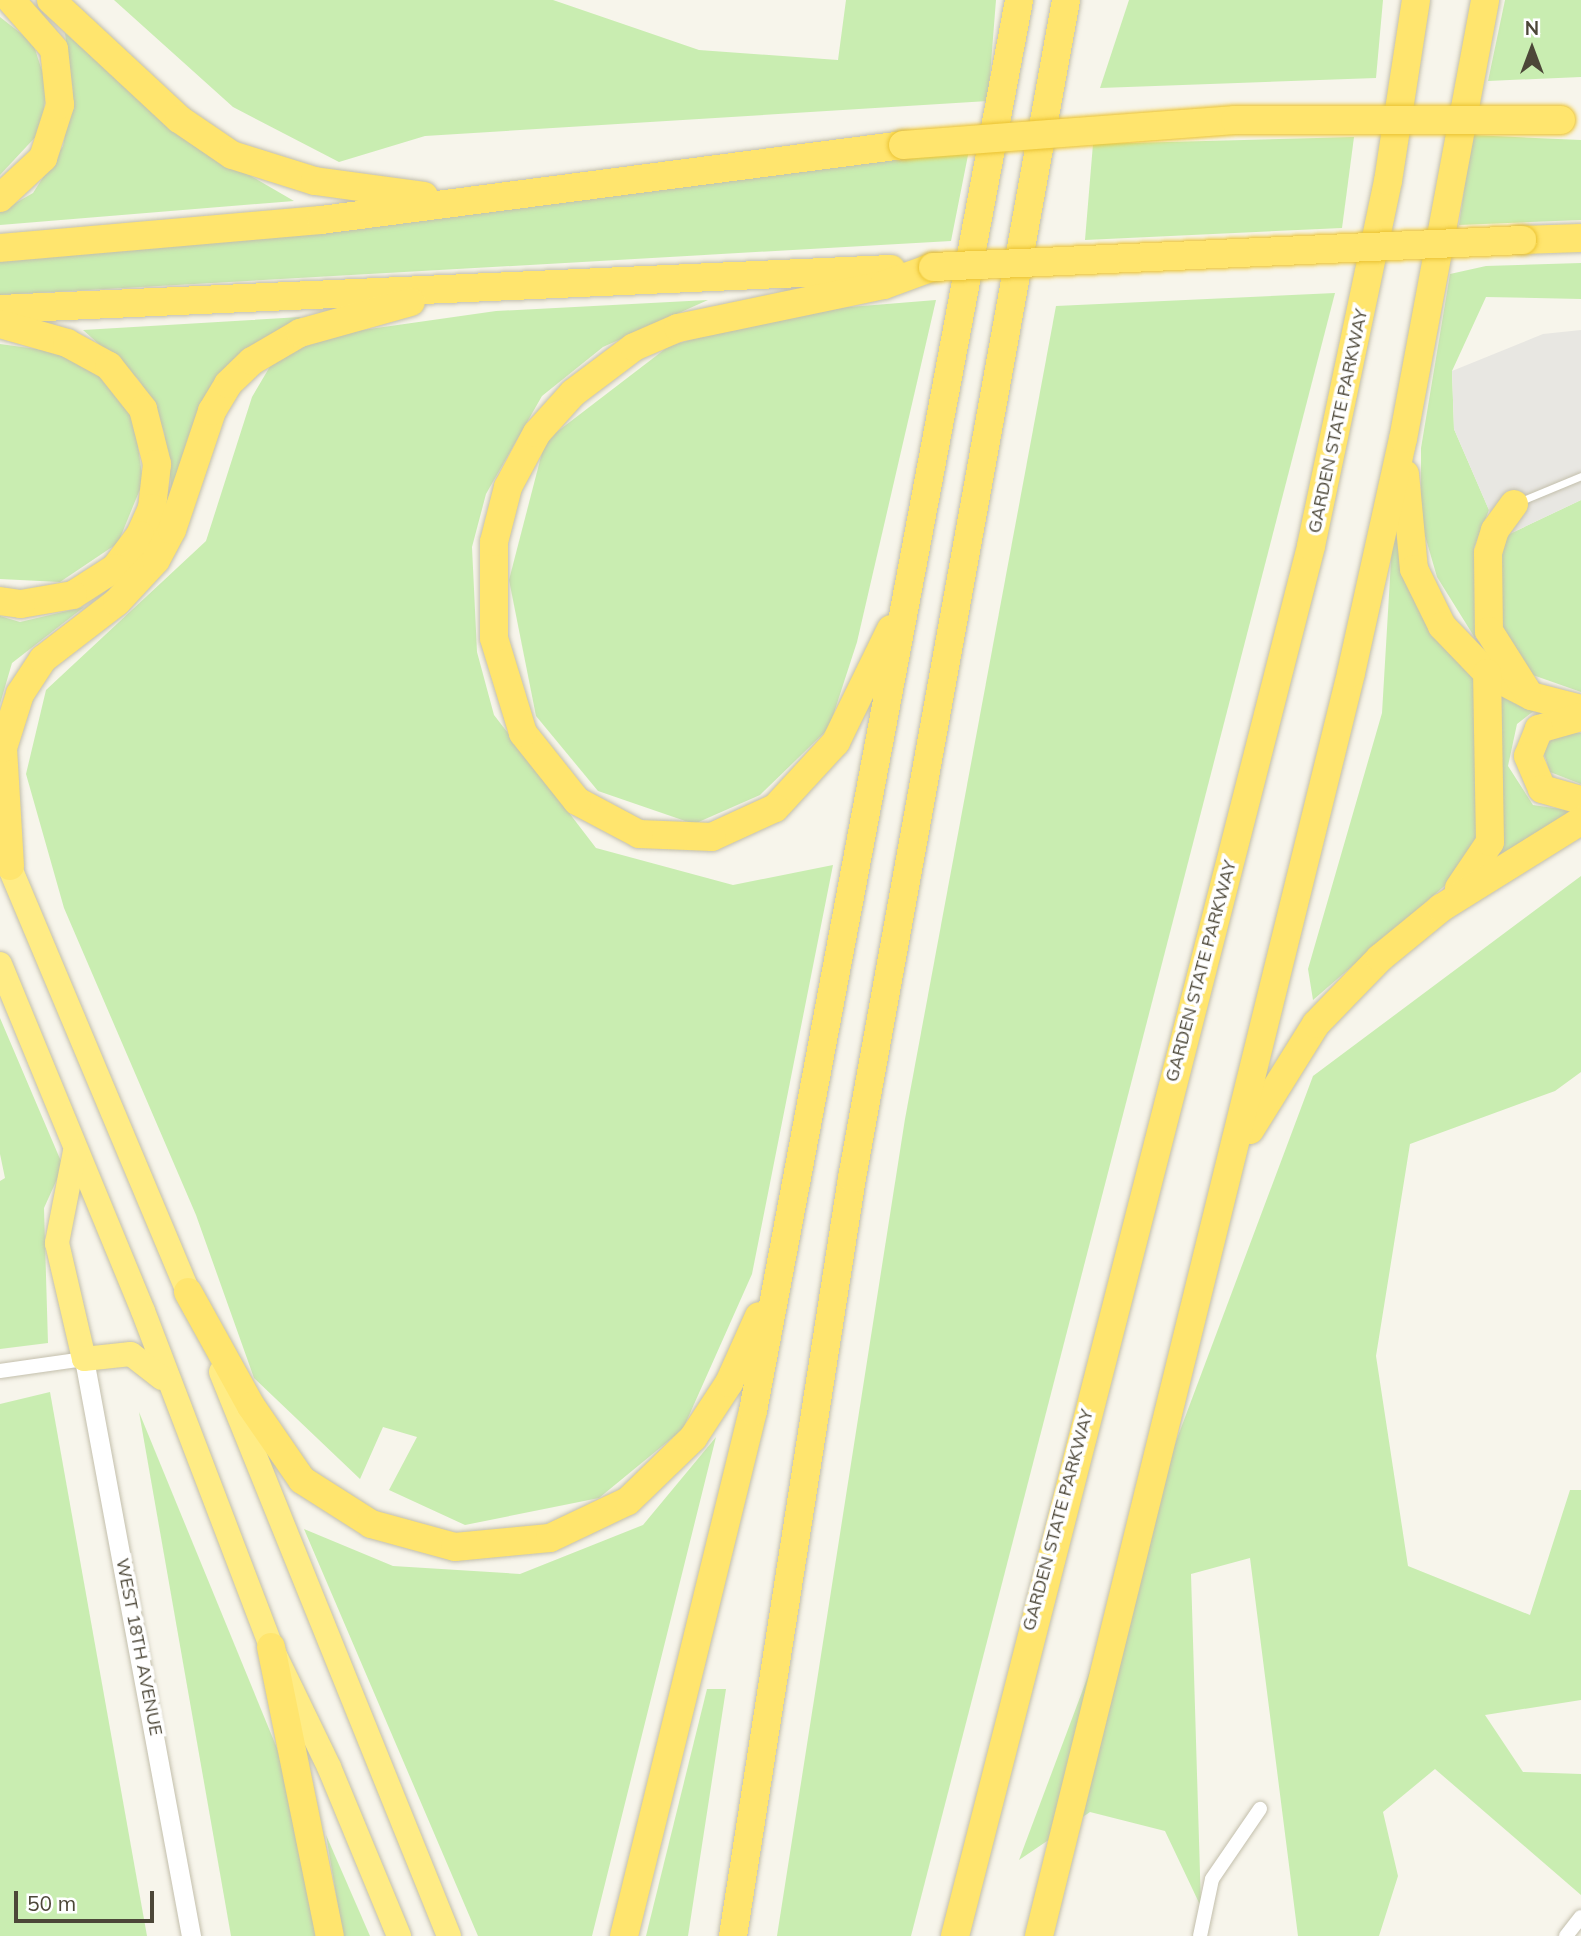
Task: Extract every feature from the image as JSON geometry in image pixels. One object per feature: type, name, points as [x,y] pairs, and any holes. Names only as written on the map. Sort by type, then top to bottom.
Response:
[{"type":"highway","points":[[0,198],[43,158],[60,105],[54,49],[11,0]]},
{"type":"highway","points":[[51,0],[179,119],[250,163],[315,181],[472,201]]},
{"type":"highway","points":[[624,1936],[753,1411],[1019,0]]},
{"type":"highway","points":[[733,1936],[852,1178],[1066,0]]},
{"type":"highway","name":"GARDEN STATE PARKWAY","points":[[956,1936],[1311,546],[1388,181],[1416,0]]},
{"type":"highway","points":[[1039,1936],[1233,1160],[1403,439],[1485,0]]},
{"type":"highway","points":[[0,248],[154,237],[472,201],[903,145],[1235,120],[1571,121]]},
{"type":"highway","points":[[0,309],[1581,238]]},
{"type":"highway","points":[[909,588],[853,717],[818,766],[755,821],[689,839],[639,834],[596,815],[539,759],[502,677],[491,572],[498,516],[521,459],[554,412],[598,372],[634,347],[678,328],[884,285],[933,267]]},
{"type":"highway","points":[[449,1936],[188,1292],[5,855],[3,748],[20,694],[43,659],[117,602],[156,560],[172,530],[212,411],[228,384],[253,361],[310,329],[470,288]]},
{"type":"highway","points":[[0,324],[67,342],[109,366],[143,409],[157,464],[152,508],[140,535],[115,568],[73,595],[22,604],[0,601]]},
{"type":"highway","points":[[1403,439],[1409,539],[1418,578],[1442,626],[1487,674],[1531,696],[1581,709]]},
{"type":"highway","points":[[1514,504],[1495,530],[1488,553],[1489,631],[1511,674],[1531,696]]},
{"type":"highway","points":[[1441,908],[1477,867],[1490,842],[1487,674]]},
{"type":"highway","points":[[1581,717],[1539,729],[1528,757],[1542,789],[1554,797],[1581,800]]},
{"type":"highway","points":[[1233,1160],[1316,1024],[1380,958],[1441,908],[1581,821]]},
{"type":"highway","points":[[0,964],[75,1152],[143,1311],[167,1384],[271,1647],[330,1767],[399,1936]]},
{"type":"highway","points":[[75,1152],[57,1243],[84,1359],[131,1354],[153,1366],[167,1384]]},
{"type":"highway","points":[[188,1292],[251,1406],[302,1480],[371,1524],[432,1544],[481,1548],[551,1538],[594,1522],[663,1472],[729,1383],[776,1279]]},
{"type":"highway","points":[[271,1647],[330,1936]]},
{"type":"street","points":[[0,1371],[84,1359]]},
{"type":"street","name":"WEST 18TH AVENUE","points":[[84,1359],[191,1936]]},
{"type":"street","points":[[1200,1936],[1212,1879],[1260,1809]]},
{"type":"street","points":[[1566,1936],[1581,1916]]},
{"type":"lane","points":[[1514,504],[1581,475]]},
{"type":"green space","points":[[114,0],[553,0],[699,50],[838,60],[846,0],[996,0],[988,101],[425,136],[339,162],[233,107]]},
{"type":"green space","points":[[1129,0],[1383,0],[1376,78],[1100,88]]},
{"type":"green space","points":[[1505,0],[1581,0],[1581,77],[1488,81]]},
{"type":"green space","points":[[0,17],[33,43],[47,86],[41,131],[0,175]]},
{"type":"green space","points":[[65,33],[187,139],[294,201],[0,225],[0,212],[33,193],[63,146],[73,92]]},
{"type":"green space","points":[[1472,135],[1581,140],[1581,220],[1459,225]]},
{"type":"green space","points":[[1354,137],[1342,228],[1085,240],[1093,144]]},
{"type":"green space","points":[[969,150],[951,241],[0,295],[0,256],[353,230]]},
{"type":"green space","points":[[1581,263],[1581,299],[1486,297],[1452,371],[1454,429],[1489,510],[1474,548],[1475,638],[1437,577],[1421,522],[1421,448],[1450,274],[1486,266]]},
{"type":"green space","points":[[1335,293],[911,1936],[777,1936],[905,1119],[1056,306]]},
{"type":"green space","points":[[708,300],[603,347],[542,396],[486,494],[472,547],[477,652],[494,715],[596,848],[733,885],[833,865],[752,1274],[683,1429],[599,1498],[465,1525],[389,1490],[417,1437],[383,1427],[360,1479],[254,1378],[196,1215],[64,908],[26,774],[46,690],[206,541],[252,397],[285,341],[496,311]]},
{"type":"green space","points":[[936,300],[857,642],[829,728],[760,795],[694,824],[598,791],[536,716],[509,580],[545,441],[669,346],[788,312]]},
{"type":"green space","points":[[301,317],[212,384],[172,491],[164,432],[153,403],[138,379],[83,330]]},
{"type":"green space","points":[[0,344],[51,351],[100,372],[134,417],[143,482],[118,543],[60,582],[0,579]]},
{"type":"green space","points":[[1581,500],[1581,692],[1527,673],[1503,644],[1501,538]]},
{"type":"green space","points":[[1393,527],[1426,618],[1478,678],[1479,832],[1464,869],[1313,1000],[1308,969],[1382,713]]},
{"type":"green space","points":[[84,607],[12,663],[0,704],[0,616],[20,622]]},
{"type":"green space","points":[[1496,689],[1535,710],[1517,724],[1508,766],[1533,805],[1574,811],[1498,857]]},
{"type":"green space","points":[[1559,733],[1581,733],[1581,784],[1550,772],[1542,748]]},
{"type":"green space","points":[[1581,876],[1581,1072],[1555,1091],[1410,1144],[1376,1356],[1408,1566],[1530,1615],[1570,1490],[1581,1490],[1581,1700],[1485,1715],[1523,1772],[1581,1774],[1581,1895],[1435,1769],[1383,1812],[1398,1876],[1379,1936],[1298,1936],[1250,1558],[1191,1574],[1201,1907],[1165,1831],[1090,1812],[1019,1860],[1313,1076]]},
{"type":"green space","points":[[0,1018],[63,1166],[44,1208],[48,1343],[0,1349],[0,1181],[5,1178],[0,1154]]},
{"type":"green space","points":[[50,1392],[147,1936],[0,1936],[0,1404]]},
{"type":"green space","points":[[139,1412],[304,1814],[315,1936],[231,1936]]},
{"type":"green space","points":[[716,1437],[592,1936],[478,1936],[304,1529],[393,1566],[520,1574],[643,1525]]},
{"type":"green space","points":[[707,1689],[726,1689],[688,1936],[646,1936]]},
{"type":"green space","points":[[326,1835],[370,1936],[343,1936]]},
{"type":"shaded area","points":[[1581,330],[1581,500],[1501,538],[1454,429],[1452,371],[1543,334]]}]
